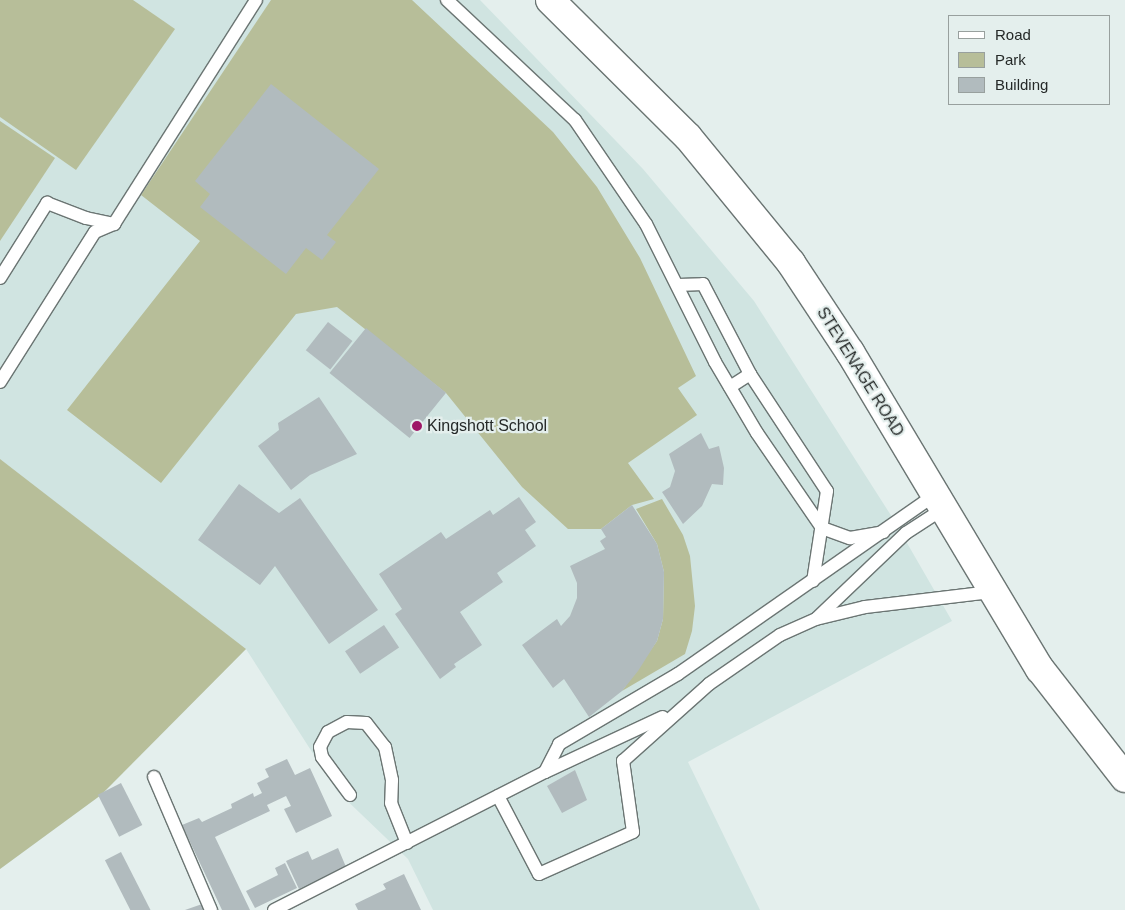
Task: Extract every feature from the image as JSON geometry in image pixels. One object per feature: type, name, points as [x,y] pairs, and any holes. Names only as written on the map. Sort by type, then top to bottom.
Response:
[{"type":"main road","name":"STEVENAGE ROAD","points":[[550,0],[688,137],[791,263],[850,352],[991,592],[1040,669],[1125,778]]},
{"type":"lane","points":[[0,382],[95,232],[114,224],[256,0]]},
{"type":"lane","points":[[447,0],[574,120],[646,224],[730,387],[822,528],[850,538],[883,532]]},
{"type":"lane","points":[[0,278],[47,202],[86,218],[114,224]]},
{"type":"lane","points":[[678,285],[703,284],[750,374],[827,490],[813,581]]},
{"type":"lane","points":[[730,387],[750,374]]},
{"type":"lane","points":[[545,772],[560,744],[678,674],[883,532],[939,502]]},
{"type":"lane","points":[[816,619],[939,502]]},
{"type":"lane","points":[[498,796],[539,874],[633,832],[623,761],[677,711],[780,635],[816,619],[865,607],[991,592]]},
{"type":"lane","points":[[274,910],[545,772],[677,711]]},
{"type":"lane","points":[[350,795],[322,757],[320,747],[328,732],[347,722],[366,724],[386,747],[392,780],[391,803],[407,843]]},
{"type":"lane","points":[[154,777],[211,910]]},
{"type":"shaded area","name":"Kingshott School","points":[[0,0],[480,0],[643,169],[754,301],[892,517],[952,621],[688,762],[760,910],[433,910],[408,859],[337,791],[246,649],[101,795],[0,869]]},
{"type":"green space","points":[[0,0],[133,0],[175,29],[76,170],[0,117]]},
{"type":"green space","points":[[271,0],[412,0],[553,132],[597,187],[640,258],[696,376],[678,388],[697,415],[628,463],[654,499],[632,505],[601,529],[568,529],[522,487],[446,393],[337,307],[296,314],[161,483],[67,410],[200,241],[141,195]]},
{"type":"green space","points":[[0,121],[55,158],[0,241]]},
{"type":"green space","points":[[0,459],[246,649],[101,795],[0,869]]},
{"type":"green space","points":[[662,499],[683,535],[690,556],[695,606],[692,631],[685,654],[622,691],[657,641],[663,619],[664,572],[657,544],[636,509]]},
{"type":"building","points":[[271,84],[379,169],[327,235],[336,242],[322,260],[306,248],[286,274],[200,207],[210,194],[195,181]]},
{"type":"building","points":[[328,322],[352,341],[330,369],[306,350]]},
{"type":"building","points":[[366,328],[446,393],[410,438],[329,373]]},
{"type":"building","points":[[319,397],[357,454],[310,475],[291,490],[258,446],[279,430],[278,423]]},
{"type":"building","points":[[701,433],[709,449],[719,446],[724,468],[723,485],[712,484],[702,506],[683,524],[662,492],[670,487],[675,471],[669,454]]},
{"type":"building","points":[[239,484],[279,513],[300,498],[378,610],[329,644],[275,566],[260,585],[198,540]]},
{"type":"building","points":[[519,497],[536,522],[525,530],[536,546],[497,573],[503,582],[460,612],[482,645],[454,664],[456,667],[440,679],[395,614],[402,609],[379,574],[441,532],[446,539],[490,510],[493,515]]},
{"type":"building","points":[[632,505],[657,544],[664,572],[663,619],[657,641],[638,671],[622,691],[589,717],[564,679],[553,688],[522,645],[557,619],[561,626],[570,616],[577,598],[577,583],[570,566],[605,549],[600,541],[606,537],[601,529]]},
{"type":"building","points":[[384,625],[399,647],[360,674],[345,651]]},
{"type":"building","points":[[287,759],[295,775],[310,768],[332,816],[296,833],[284,809],[291,806],[286,796],[267,805],[270,811],[215,837],[250,910],[222,910],[182,825],[199,818],[202,822],[232,808],[231,804],[253,793],[254,797],[262,793],[257,783],[269,777],[265,769]]},
{"type":"building","points":[[575,770],[587,800],[562,813],[547,786]]},
{"type":"building","points":[[121,783],[142,825],[119,837],[98,795]]},
{"type":"building","points":[[338,848],[346,867],[299,889],[286,861],[308,851],[312,860]]},
{"type":"building","points":[[121,852],[151,910],[130,910],[105,860]]},
{"type":"building","points":[[285,863],[297,888],[255,908],[246,891],[278,875],[275,868]]},
{"type":"building","points":[[404,874],[421,910],[358,910],[355,904],[386,889],[383,884]]},
{"type":"building","points":[[205,903],[207,910],[185,910]]},
{"type":"place","name":"Kingshott School","points":[[417,426]]}]
